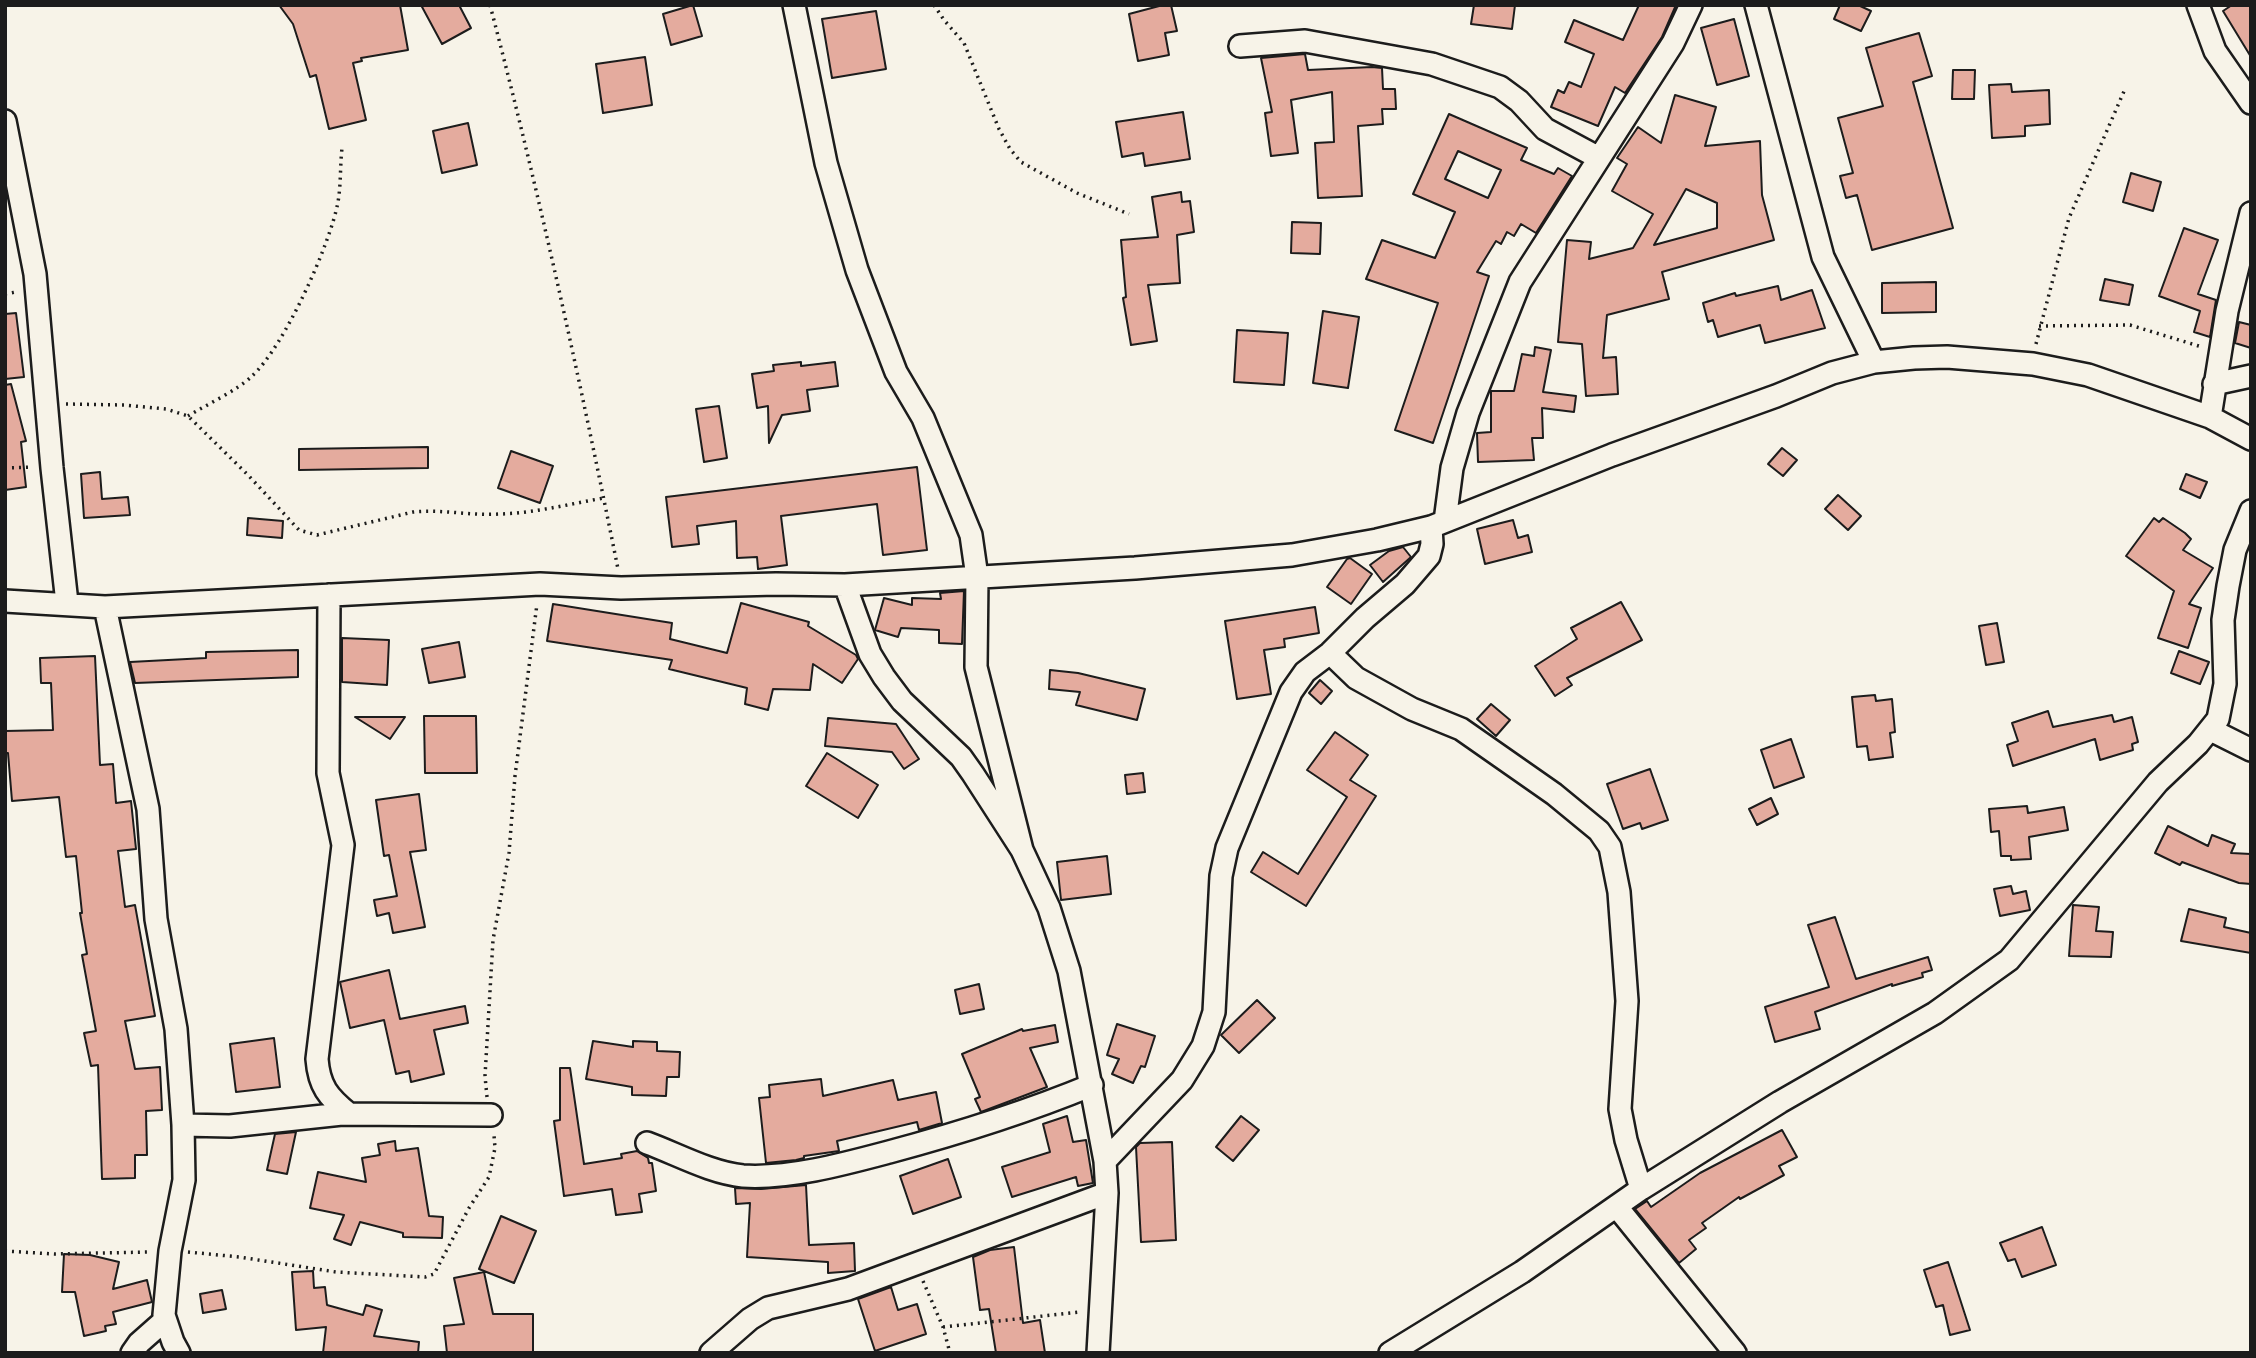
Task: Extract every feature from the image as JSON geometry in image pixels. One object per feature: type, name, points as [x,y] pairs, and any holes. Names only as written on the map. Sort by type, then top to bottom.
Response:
[{"type":"street","points":[[794,5],[826,163],[857,270],[896,372],[923,418],[966,519],[974,549],[977,577],[976,667],[1022,850]]},
{"type":"street","points":[[1105,1161],[1182,1080],[1203,1046],[1214,1012],[1221,876],[1227,848],[1291,692],[1305,672],[1405,584],[1429,556],[1468,413],[1520,282],[1672,43],[1691,5]]},
{"type":"street","points":[[1756,5],[1823,257],[1874,362]]},
{"type":"street","points":[[2198,5],[2215,51],[2251,103]]},
{"type":"street","points":[[1240,46],[1305,41],[1432,64],[1500,87],[1520,101],[1545,129],[1599,158]]},
{"type":"street","points":[[5,121],[35,274],[67,603]]},
{"type":"street","points":[[2210,416],[2227,311],[2251,213]]},
{"type":"street","points":[[5,601],[105,607],[540,584],[621,588],[776,583],[845,585],[1292,555],[1377,540],[1438,524],[1612,455],[1832,373],[1874,362],[1947,356],[2033,364],[2088,375],[2210,416],[2251,439]]},
{"type":"street","points":[[2214,384],[2251,376]]},
{"type":"street","points":[[1390,1353],[1522,1272],[1641,1189],[1780,1102],[1935,1013],[2010,960],[2158,782],[2211,730],[2218,719],[2225,684],[2223,620],[2228,586],[2235,551],[2251,511]]},
{"type":"street","points":[[845,585],[870,654],[884,677],[902,701],[961,757],[1022,850],[1049,908],[1069,971],[1105,1161],[1107,1193],[1098,1353]]},
{"type":"street","points":[[329,595],[328,774],[341,828],[343,852],[317,1059],[318,1072],[331,1099],[349,1114]]},
{"type":"street","points":[[105,607],[148,809],[156,919],[176,1030],[184,1180],[170,1251],[165,1320],[179,1353]]},
{"type":"street","points":[[1329,653],[1356,678],[1412,709],[1461,729],[1534,779],[1599,831],[1610,847],[1619,892],[1627,1001],[1620,1109],[1641,1189]]},
{"type":"street","points":[[2211,730],[2251,750]]},
{"type":"street","points":[[647,1143],[718,1171],[741,1176],[768,1176],[848,1163],[976,1129],[1092,1086]]},
{"type":"street","points":[[183,1125],[230,1126],[349,1114],[491,1115]]},
{"type":"street","points":[[711,1353],[750,1319],[768,1308],[848,1289],[1107,1193]]},
{"type":"street","points":[[1617,1207],[1735,1353]]},
{"type":"street","points":[[132,1353],[139,1343],[165,1320]]},
{"type":"path","points":[[490,5],[540,200],[621,588]]},
{"type":"path","points":[[934,5],[964,43],[999,129],[1021,162],[1077,193],[1129,214]]},
{"type":"path","points":[[2033,364],[2039,326],[2069,218],[2126,89]]},
{"type":"path","points":[[188,416],[252,377],[274,347],[300,301],[328,240],[338,202],[342,148]]},
{"type":"path","points":[[2039,326],[2130,325],[2221,353]]},
{"type":"path","points":[[46,404],[124,405],[166,409],[188,416],[299,530],[306,534],[317,535],[413,512],[529,512],[604,498]]},
{"type":"path","points":[[5,468],[52,468]]},
{"type":"path","points":[[5,1251],[102,1254],[170,1251],[239,1256],[336,1272],[425,1277],[434,1274],[469,1208],[489,1177],[495,1148],[485,1076],[494,940],[509,853],[515,776],[540,584]]},
{"type":"path","points":[[915,1264],[943,1327],[950,1353]]},
{"type":"path","points":[[943,1327],[1102,1309]]},
{"type":"building","points":[[279,5],[400,5],[408,50],[361,58],[362,61],[353,63],[366,120],[329,129],[316,75],[310,77],[293,24]]},
{"type":"building","points":[[421,5],[459,5],[471,28],[442,44]]},
{"type":"building","points":[[693,5],[702,36],[671,45],[663,14]]},
{"type":"building","points":[[1171,5],[1177,31],[1165,33],[1169,55],[1138,61],[1129,14]]},
{"type":"building","points":[[1474,5],[1515,5],[1512,29],[1471,24]]},
{"type":"building","points":[[1639,5],[1676,5],[1662,37],[1625,93],[1615,87],[1598,126],[1551,107],[1558,90],[1564,93],[1569,82],[1581,87],[1594,54],[1565,42],[1574,20],[1623,40]]},
{"type":"building","points":[[1840,5],[1858,5],[1871,11],[1861,31],[1834,19]]},
{"type":"building","points":[[2232,5],[2251,5],[2251,57],[2223,11]]},
{"type":"building","points":[[876,11],[886,69],[832,78],[822,19]]},
{"type":"building","points":[[1734,19],[1749,76],[1717,85],[1701,28]]},
{"type":"building","points":[[1919,33],[1932,76],[1913,82],[1953,228],[1872,250],[1857,195],[1846,198],[1840,176],[1853,173],[1838,118],[1883,106],[1866,48]]},
{"type":"building","points":[[1305,54],[1308,70],[1382,68],[1383,89],[1395,89],[1396,109],[1382,109],[1383,124],[1358,126],[1362,196],[1318,198],[1315,143],[1334,142],[1332,92],[1291,100],[1298,153],[1271,156],[1265,113],[1272,112],[1261,58]]},
{"type":"building","points":[[645,57],[652,105],[603,113],[596,64]]},
{"type":"building","points":[[1953,70],[1975,70],[1974,99],[1952,99]]},
{"type":"building","points":[[2011,84],[2012,92],[2049,90],[2050,124],[2025,126],[2025,136],[1992,138],[1989,85]]},
{"type":"building","points":[[1675,95],[1716,107],[1705,146],[1760,141],[1762,195],[1774,240],[1662,272],[1669,299],[1607,315],[1603,358],[1616,357],[1618,394],[1586,396],[1582,344],[1558,342],[1567,240],[1591,242],[1589,259],[1633,248],[1653,214],[1612,191],[1627,164],[1617,158],[1638,127],[1661,143]],"holes":[[[1686,189],[1717,203],[1717,228],[1654,245]]]},
{"type":"building","points":[[1183,112],[1190,159],[1145,166],[1143,153],[1122,157],[1116,122]]},
{"type":"building","points":[[1449,114],[1527,148],[1521,160],[1554,174],[1558,168],[1572,176],[1536,233],[1521,224],[1514,236],[1507,232],[1501,244],[1496,241],[1477,272],[1489,276],[1433,443],[1395,430],[1438,303],[1366,279],[1382,240],[1435,258],[1455,212],[1413,194]],"holes":[[[1458,151],[1501,170],[1488,198],[1445,179]]]},
{"type":"building","points":[[468,123],[477,165],[442,173],[433,131]]},
{"type":"building","points":[[2131,173],[2161,182],[2153,211],[2123,202]]},
{"type":"building","points":[[1181,192],[1182,202],[1190,201],[1194,232],[1177,235],[1180,283],[1148,285],[1157,341],[1131,345],[1123,298],[1126,297],[1121,240],[1158,237],[1152,197]]},
{"type":"building","points":[[1292,222],[1321,223],[1320,254],[1291,253]]},
{"type":"building","points":[[2184,228],[2218,240],[2198,294],[2216,300],[2210,337],[2194,332],[2200,311],[2159,296]]},
{"type":"building","points":[[2105,279],[2133,285],[2129,305],[2100,300]]},
{"type":"building","points":[[1936,282],[1936,312],[1882,313],[1882,283]]},
{"type":"building","points":[[1778,286],[1781,300],[1812,290],[1825,328],[1765,343],[1760,325],[1718,337],[1713,320],[1708,322],[1703,303],[1735,293],[1736,296]]},
{"type":"building","points":[[1323,311],[1359,317],[1348,388],[1313,383]]},
{"type":"building","points":[[16,313],[24,377],[5,379],[5,314]]},
{"type":"building","points":[[2239,322],[2251,325],[2251,348],[2235,343]]},
{"type":"building","points":[[1237,330],[1288,333],[1284,385],[1234,382]]},
{"type":"building","points":[[1535,347],[1551,350],[1543,392],[1576,396],[1574,412],[1542,408],[1543,438],[1532,438],[1534,460],[1478,462],[1477,433],[1491,432],[1491,391],[1514,391],[1522,354],[1534,356]]},
{"type":"building","points":[[801,362],[801,366],[835,362],[838,386],[807,390],[810,411],[782,415],[769,443],[768,406],[757,408],[752,374],[774,371],[773,365]]},
{"type":"building","points":[[11,384],[26,441],[21,442],[26,487],[5,490],[5,385]]},
{"type":"building","points":[[719,406],[727,458],[704,462],[696,409]]},
{"type":"building","points":[[428,447],[428,468],[299,470],[299,449]]},
{"type":"building","points":[[1782,448],[1797,460],[1783,476],[1768,464]]},
{"type":"building","points":[[511,451],[553,466],[540,503],[498,488]]},
{"type":"building","points":[[917,467],[927,550],[883,555],[877,504],[781,516],[787,565],[758,569],[757,557],[737,558],[736,521],[697,526],[699,544],[672,547],[666,497]]},
{"type":"building","points":[[100,472],[102,499],[128,497],[130,515],[84,518],[81,474]]},
{"type":"building","points":[[2186,474],[2207,482],[2200,498],[2180,489]]},
{"type":"building","points":[[1838,495],[1861,516],[1848,530],[1825,509]]},
{"type":"building","points":[[248,518],[283,521],[282,538],[247,535]]},
{"type":"building","points":[[2154,518],[2159,522],[2163,518],[2185,533],[2191,539],[2183,550],[2213,568],[2189,604],[2201,608],[2188,648],[2158,638],[2174,591],[2126,556]]},
{"type":"building","points":[[1513,520],[1518,538],[1528,535],[1532,552],[1485,564],[1477,529]]},
{"type":"building","points":[[1403,547],[1411,557],[1383,582],[1370,565],[1389,551]]},
{"type":"building","points":[[1350,558],[1372,574],[1351,604],[1327,587]]},
{"type":"building","points":[[964,591],[962,644],[939,643],[939,630],[901,628],[898,637],[875,630],[884,598],[912,605],[912,598],[941,599],[940,593]]},
{"type":"building","points":[[1621,602],[1642,640],[1567,678],[1572,685],[1555,696],[1535,666],[1577,639],[1571,628]]},
{"type":"building","points":[[741,603],[809,622],[808,626],[856,655],[858,659],[842,683],[813,664],[810,690],[773,689],[768,710],[745,704],[747,688],[669,669],[672,660],[547,641],[553,604],[672,623],[670,639],[727,653]]},
{"type":"building","points":[[1315,607],[1319,633],[1284,639],[1285,647],[1264,650],[1271,694],[1237,699],[1225,621]]},
{"type":"building","points":[[1997,623],[2004,662],[1986,665],[1979,626]]},
{"type":"building","points":[[342,638],[389,640],[387,685],[342,682]]},
{"type":"building","points":[[459,642],[465,677],[429,683],[422,649]]},
{"type":"building","points":[[298,650],[298,677],[135,683],[130,662],[206,658],[206,652]]},
{"type":"building","points":[[2179,651],[2209,662],[2200,684],[2171,673]]},
{"type":"building","points":[[95,656],[100,765],[113,764],[116,803],[131,801],[136,849],[118,851],[125,907],[135,905],[155,1016],[125,1021],[135,1069],[160,1067],[162,1110],[146,1111],[147,1155],[135,1155],[135,1178],[102,1179],[98,1065],[91,1066],[84,1033],[96,1031],[82,955],[87,954],[80,913],[76,856],[66,857],[59,797],[12,801],[8,753],[5,753],[5,731],[53,730],[51,683],[41,683],[40,658]]},
{"type":"building","points":[[1050,670],[1078,673],[1145,689],[1137,720],[1076,705],[1080,692],[1049,689]]},
{"type":"building","points":[[1320,680],[1332,691],[1321,704],[1309,693]]},
{"type":"building","points":[[1875,695],[1876,701],[1892,699],[1895,732],[1890,733],[1893,757],[1869,760],[1867,746],[1857,747],[1852,697]]},
{"type":"building","points":[[1491,704],[1510,720],[1496,736],[1477,719]]},
{"type":"building","points":[[2048,711],[2053,727],[2112,715],[2114,722],[2132,717],[2138,742],[2132,744],[2133,750],[2100,760],[2095,739],[2013,766],[2007,745],[2018,741],[2012,723]]},
{"type":"building","points":[[424,716],[476,716],[477,773],[425,773]]},
{"type":"building","points":[[355,717],[405,717],[390,739]]},
{"type":"building","points":[[828,718],[896,724],[919,759],[904,769],[892,752],[825,746]]},
{"type":"building","points":[[1335,732],[1368,755],[1350,780],[1376,796],[1306,906],[1251,872],[1263,852],[1298,874],[1347,797],[1307,770]]},
{"type":"building","points":[[1791,739],[1804,777],[1774,788],[1761,750]]},
{"type":"building","points":[[827,753],[878,785],[858,818],[806,786]]},
{"type":"building","points":[[1650,769],[1668,820],[1642,829],[1640,823],[1623,829],[1607,784]]},
{"type":"building","points":[[1143,773],[1145,792],[1127,794],[1125,775]]},
{"type":"building","points":[[419,794],[426,850],[410,852],[425,927],[393,933],[389,913],[377,916],[374,900],[397,896],[389,855],[384,856],[376,800]]},
{"type":"building","points":[[1771,798],[1778,814],[1757,825],[1749,809]]},
{"type":"building","points":[[2027,806],[2028,813],[2064,807],[2068,830],[2029,837],[2031,859],[2011,860],[2011,856],[2001,856],[1999,831],[1991,832],[1989,809]]},
{"type":"building","points":[[2168,826],[2208,846],[2212,835],[2235,844],[2231,853],[2251,854],[2251,884],[2239,883],[2182,862],[2180,865],[2155,853]]},
{"type":"building","points":[[1107,856],[1111,894],[1061,900],[1057,862]]},
{"type":"building","points":[[2011,886],[2013,894],[2026,891],[2030,910],[2000,916],[1994,889]]},
{"type":"building","points":[[2073,905],[2099,907],[2096,931],[2113,932],[2111,957],[2069,956]]},
{"type":"building","points":[[2189,909],[2226,918],[2224,927],[2251,933],[2251,953],[2181,941]]},
{"type":"building","points":[[1835,917],[1856,979],[1928,957],[1932,970],[1922,973],[1923,977],[1892,984],[1815,1012],[1820,1029],[1775,1042],[1765,1007],[1829,987],[1808,925]]},
{"type":"building","points":[[389,970],[400,1019],[465,1006],[468,1023],[434,1030],[444,1074],[411,1082],[409,1071],[396,1074],[384,1020],[350,1028],[340,982]]},
{"type":"building","points":[[979,984],[984,1009],[960,1014],[955,990]]},
{"type":"building","points":[[1257,1000],[1275,1018],[1239,1053],[1221,1035]]},
{"type":"building","points":[[1117,1024],[1155,1036],[1145,1067],[1141,1066],[1133,1083],[1112,1074],[1119,1059],[1107,1055]]},
{"type":"building","points":[[1055,1025],[1058,1042],[1030,1048],[1047,1087],[981,1112],[975,1099],[980,1097],[962,1054],[1022,1029],[1023,1031]]},
{"type":"building","points":[[274,1038],[280,1087],[236,1092],[230,1044]]},
{"type":"building","points":[[593,1041],[633,1047],[633,1041],[657,1042],[657,1051],[680,1052],[679,1077],[667,1077],[666,1096],[632,1095],[632,1087],[586,1079]]},
{"type":"building","points":[[560,1068],[570,1068],[584,1164],[622,1158],[621,1154],[637,1151],[652,1163],[656,1191],[639,1194],[642,1212],[616,1215],[612,1189],[564,1196],[554,1121],[560,1120]]},
{"type":"building","points":[[821,1079],[823,1096],[893,1080],[898,1100],[936,1092],[942,1123],[919,1130],[917,1122],[837,1141],[839,1151],[766,1163],[759,1098],[770,1097],[769,1085]]},
{"type":"building","points":[[1067,1116],[1073,1142],[1086,1140],[1093,1183],[1078,1186],[1076,1177],[1012,1197],[1002,1167],[1050,1152],[1043,1124]]},
{"type":"building","points":[[1241,1116],[1259,1130],[1233,1161],[1216,1147]]},
{"type":"building","points":[[1782,1130],[1797,1157],[1779,1166],[1784,1175],[1740,1199],[1739,1197],[1702,1223],[1706,1228],[1689,1240],[1696,1249],[1679,1263],[1635,1209],[1647,1201],[1651,1207],[1700,1173]]},
{"type":"building","points":[[296,1132],[287,1174],[267,1170],[275,1134]]},
{"type":"building","points":[[395,1141],[396,1151],[418,1148],[429,1216],[443,1217],[442,1238],[403,1237],[403,1233],[360,1222],[351,1245],[334,1239],[344,1215],[310,1208],[318,1172],[366,1182],[362,1158],[380,1155],[378,1144]]},
{"type":"building","points":[[1172,1142],[1176,1240],[1141,1242],[1136,1147],[1140,1143]]},
{"type":"building","points":[[948,1159],[961,1197],[913,1214],[900,1176]]},
{"type":"building","points":[[806,1185],[809,1245],[854,1243],[855,1271],[828,1273],[828,1262],[747,1257],[750,1203],[736,1204],[735,1188]]},
{"type":"building","points":[[501,1216],[536,1231],[514,1283],[479,1269]]},
{"type":"building","points":[[2042,1227],[2056,1265],[2022,1277],[2015,1259],[2008,1261],[2000,1243]]},
{"type":"building","points":[[1014,1247],[1023,1323],[1040,1320],[1045,1353],[996,1353],[989,1309],[980,1310],[973,1257],[990,1250]]},
{"type":"building","points":[[64,1254],[90,1255],[119,1262],[113,1289],[147,1280],[152,1302],[113,1312],[116,1324],[105,1326],[106,1331],[84,1336],[75,1292],[62,1292]]},
{"type":"building","points":[[1948,1262],[1970,1330],[1950,1335],[1943,1305],[1936,1307],[1924,1270]]},
{"type":"building","points":[[313,1271],[314,1288],[325,1287],[327,1305],[363,1315],[366,1305],[382,1310],[374,1336],[419,1342],[418,1353],[323,1353],[326,1327],[296,1330],[292,1272]]},
{"type":"building","points":[[484,1272],[493,1314],[533,1314],[533,1353],[447,1353],[444,1326],[464,1324],[454,1278]]},
{"type":"building","points":[[891,1287],[898,1310],[917,1304],[926,1334],[875,1351],[858,1299]]},
{"type":"building","points":[[222,1290],[226,1309],[203,1313],[200,1294]]}]
